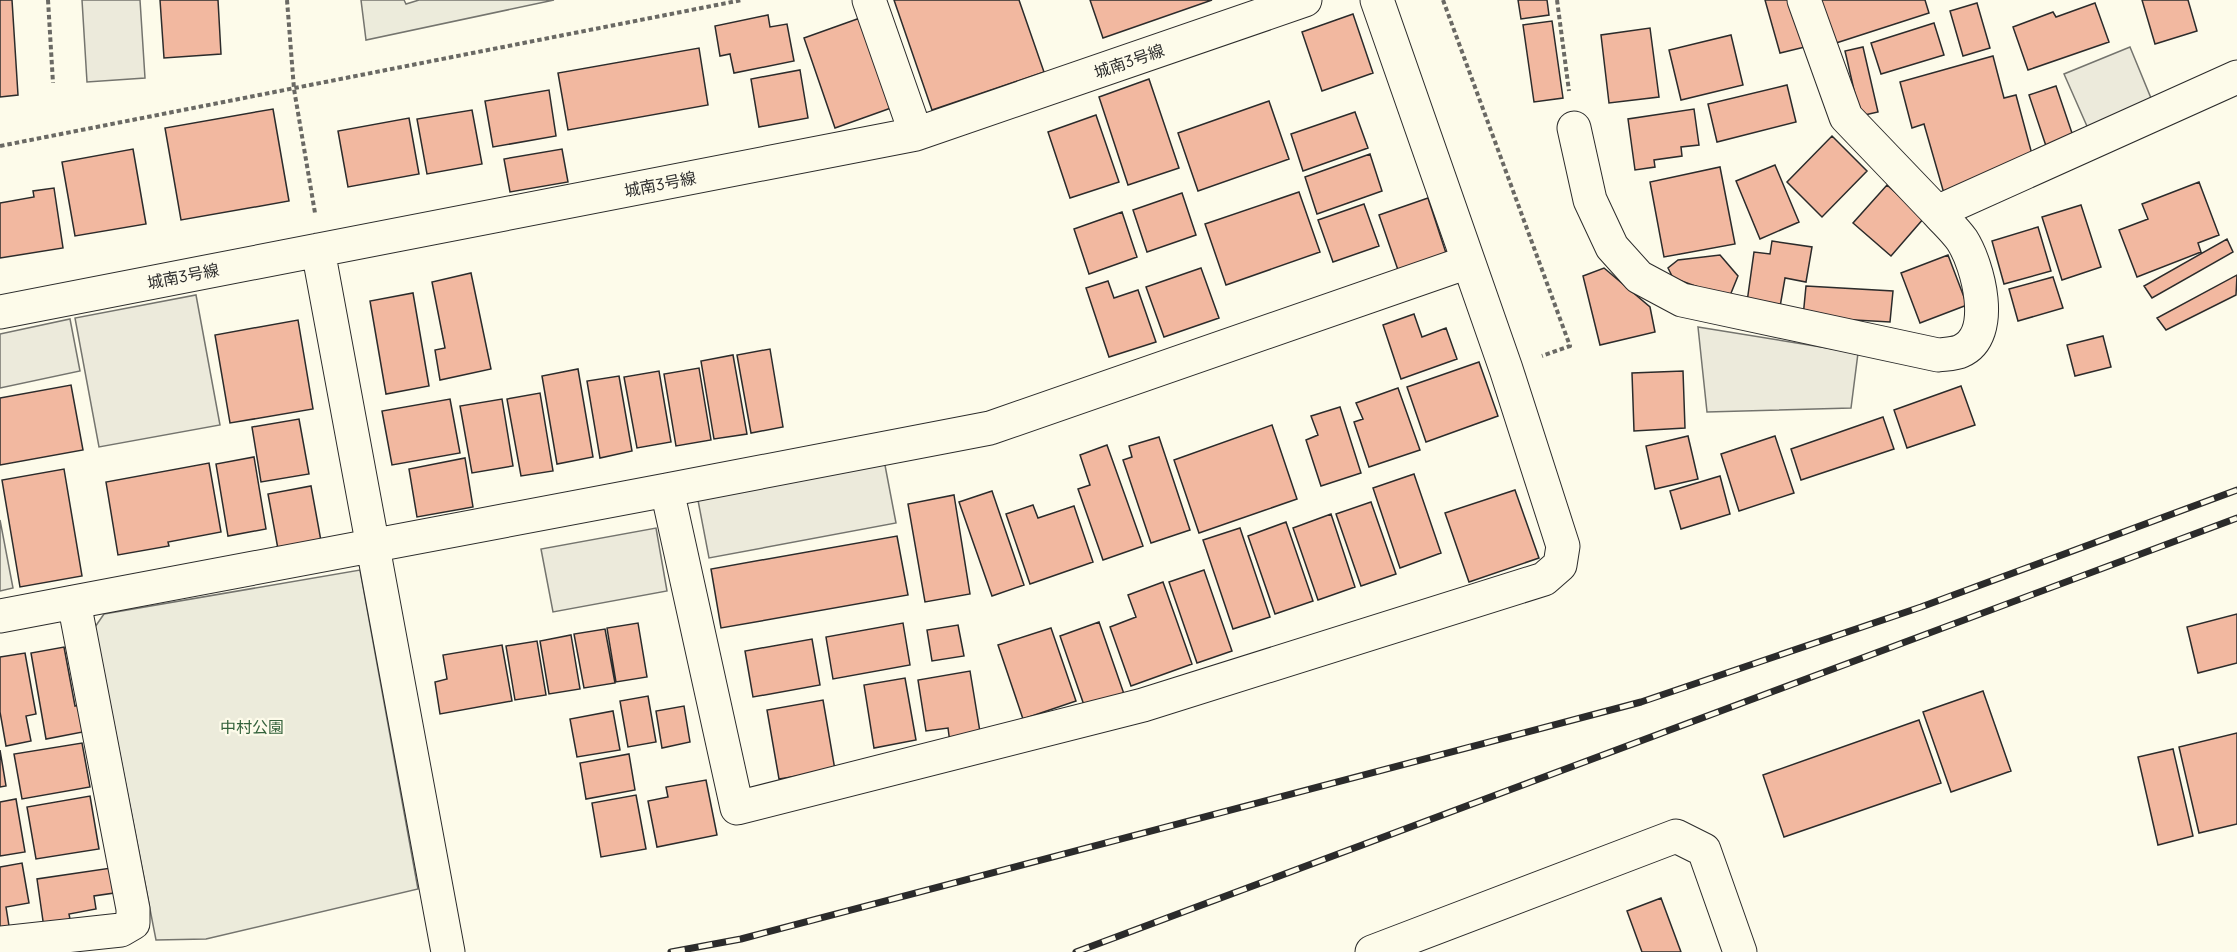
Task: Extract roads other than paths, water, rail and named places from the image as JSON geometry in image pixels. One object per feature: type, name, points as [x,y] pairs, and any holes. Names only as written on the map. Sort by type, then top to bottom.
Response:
[{"type":"street","points":[[868,0],[916,134]]},
{"type":"street","name":"城南3号線","points":[[0,312],[916,134],[1305,0]]},
{"type":"street","points":[[667,490],[737,808],[1143,705],[1544,579],[1560,565],[1563,546],[1506,369],[1377,0]]},
{"type":"street","points":[[1574,129],[1590,200],[1612,247],[1640,277],[1682,300],[1938,355],[1962,351],[1978,335],[1980,287],[1973,262],[1962,240],[1846,117],[1804,0]]},
{"type":"street","points":[[1937,212],[2237,77]]},
{"type":"street","points":[[318,250],[448,952]]},
{"type":"street","points":[[0,616],[374,547],[990,428],[1468,262]]},
{"type":"street","points":[[0,943],[122,930],[133,923],[133,909],[74,602]]},
{"type":"street","points":[[1372,952],[1676,836],[1704,850],[1740,952]]},
{"type":"railway","points":[[671,952],[741,939],[1641,702],[1921,607],[2237,490]]},
{"type":"railway","points":[[1076,952],[2237,518]]},
{"type":"park label","name":"中村公園","points":[[252,727]]}]
